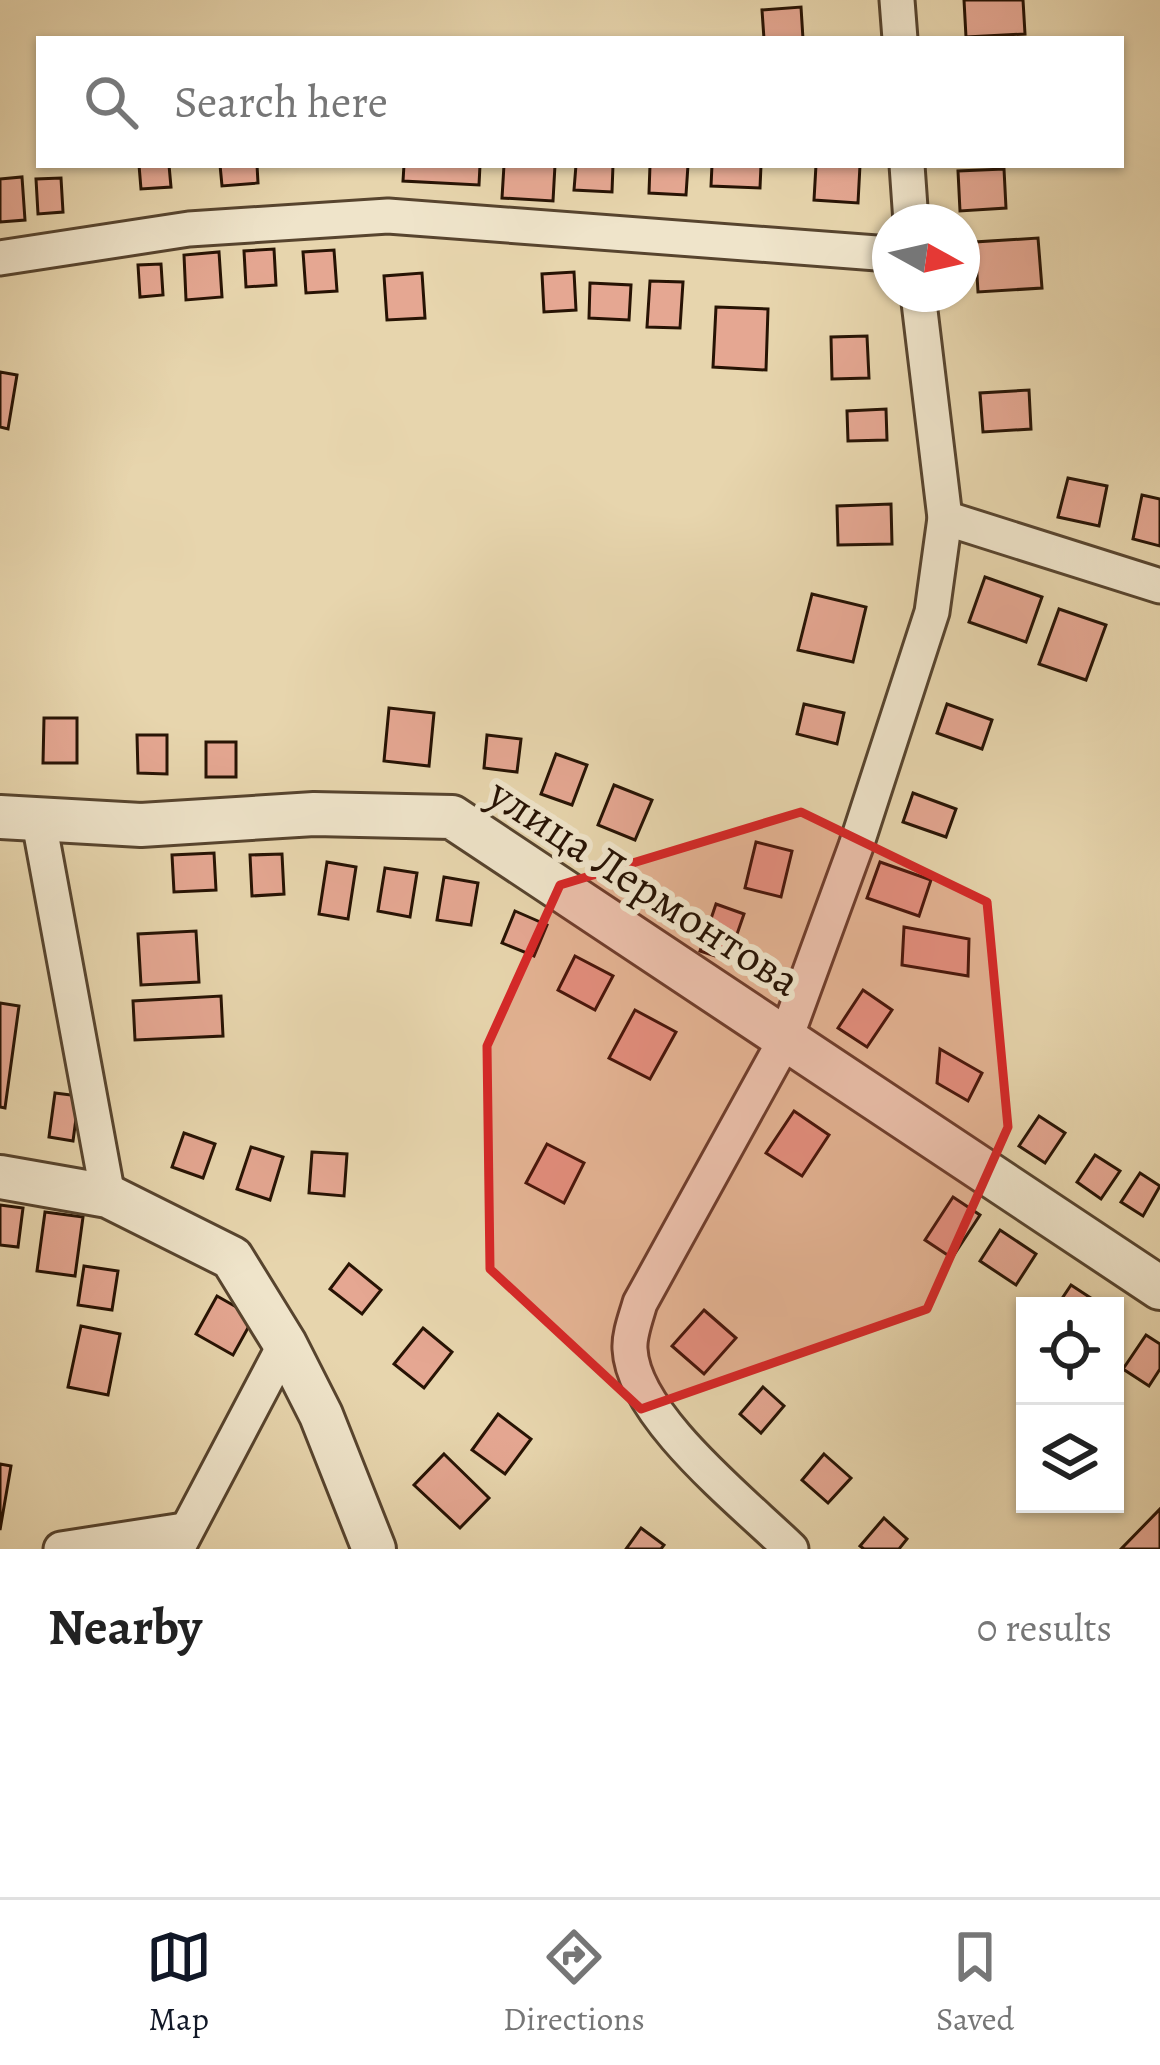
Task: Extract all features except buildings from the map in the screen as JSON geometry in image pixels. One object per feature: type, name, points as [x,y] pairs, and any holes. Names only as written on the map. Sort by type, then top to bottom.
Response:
[{"type":"street","points":[[897,0],[900,36]]},
{"type":"street","points":[[908,168],[910,204]]},
{"type":"street","points":[[0,258],[189,229],[388,216],[872,253]]},
{"type":"street","points":[[791,1549],[676,1435],[640,1388],[629,1347],[640,1303],[785,1040],[856,846],[932,612],[945,518],[919,312]]},
{"type":"street","points":[[945,518],[1160,586]]},
{"type":"street","name":"улица Лермонтова","points":[[20,819],[141,824],[314,814],[452,817],[1160,1288]]},
{"type":"street","points":[[20,819],[108,1196]]},
{"type":"street","points":[[0,1177],[108,1196],[232,1258],[285,1344],[374,1549]]},
{"type":"street","points":[[61,1549],[181,1539],[285,1344]]},
{"type":"highlighted area","points":[[801,812],[987,902],[1008,1127],[927,1309],[641,1409],[490,1269],[487,1046],[560,885]]}]
